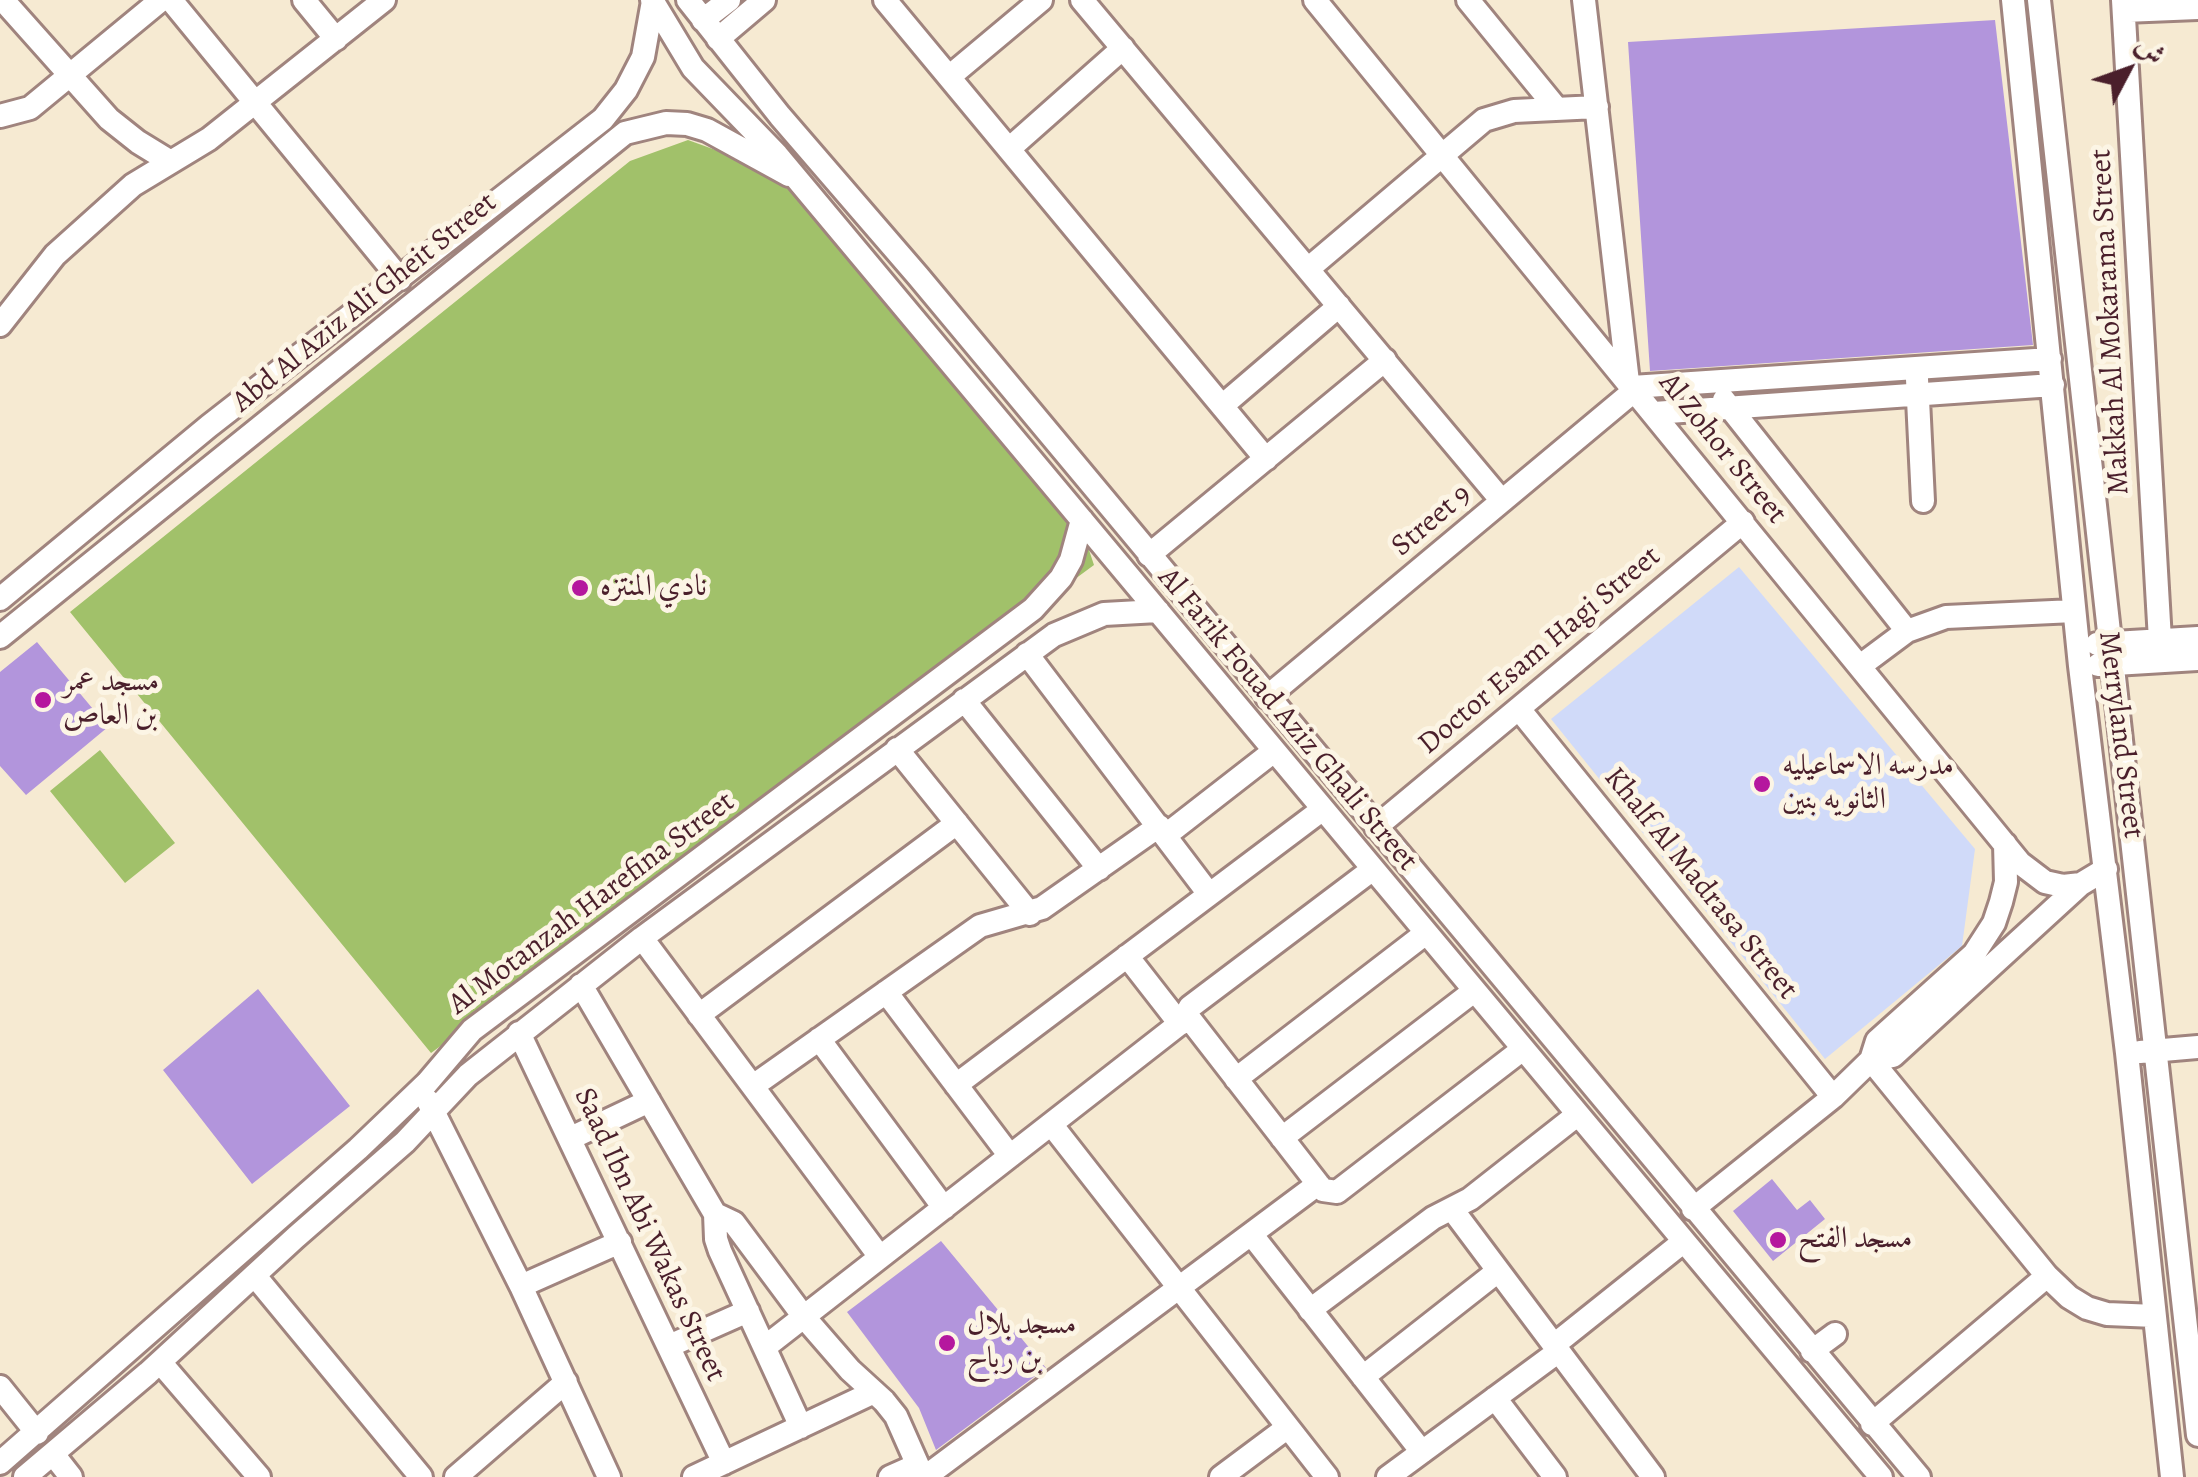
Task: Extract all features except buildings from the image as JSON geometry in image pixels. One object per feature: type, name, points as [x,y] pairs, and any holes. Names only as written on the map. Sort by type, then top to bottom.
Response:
[{"type":"street","points":[[3,0],[123,131],[169,161]]},
{"type":"street","points":[[0,116],[30,108],[162,0]]},
{"type":"street","points":[[171,0],[400,279]]},
{"type":"street","points":[[304,0],[336,39]]},
{"type":"street","points":[[0,324],[8,299],[133,186],[208,140],[257,104],[384,0]]},
{"type":"street","name":"Al Farik Fouad Aziz Ghali Street","points":[[688,0],[780,116],[918,276],[1919,1477]]},
{"type":"street","points":[[703,20],[729,0]]},
{"type":"street","points":[[718,39],[764,0]]},
{"type":"street","points":[[885,0],[1266,459]]},
{"type":"street","points":[[949,77],[1041,0]]},
{"type":"street","points":[[1082,0],[1502,501]]},
{"type":"street","name":"Al Zohor Street","points":[[1315,0],[2029,872]]},
{"type":"street","points":[[1468,0],[1557,109]]},
{"type":"street","points":[[1584,0],[1632,386],[2050,360]]},
{"type":"street","name":"Merryland Street","points":[[2012,0],[2074,611],[2172,1477]]},
{"type":"street","name":"Merryland Street","points":[[2040,0],[2156,1051],[2194,1357],[2198,1435]]},
{"type":"street","name":"Al Farik Fouad Aziz Ghali Street","points":[[652,1],[693,68],[758,135],[895,296],[1881,1477]]},
{"type":"street","name":"Abd Al Aziz Ali Gheit Street","points":[[0,599],[210,426],[591,130],[616,106],[643,57],[652,1]]},
{"type":"street","points":[[2124,6],[2198,8]]},
{"type":"street","name":"Makkah Al Mokarama Street","points":[[2124,6],[2160,640]]},
{"type":"street","points":[[1008,149],[1122,48]]},
{"type":"street","points":[[1308,270],[1475,127],[1494,116],[1597,107]]},
{"type":"street","points":[[758,135],[780,116]]},
{"type":"street","name":"Abd Al Aziz Ali Gheit Street","points":[[0,637],[608,145],[645,126],[676,124],[707,130],[759,162],[795,178]]},
{"type":"street","points":[[2034,197],[2061,193]]},
{"type":"street","points":[[442,246],[460,266]]},
{"type":"street","points":[[895,296],[918,276]]},
{"type":"street","points":[[1222,406],[1340,306]]},
{"type":"street","points":[[1150,555],[1384,360]]},
{"type":"street","points":[[1916,368],[1922,500]]},
{"type":"street","points":[[272,379],[292,404]]},
{"type":"street","points":[[1710,382],[1907,631]]},
{"type":"street","points":[[1654,414],[2052,385]]},
{"type":"street","name":"Street 9","points":[[1267,696],[1502,501],[1632,386]]},
{"type":"street","points":[[989,409],[1012,389]]},
{"type":"street","name":"Al Motanzah Harefina Street","points":[[0,1464],[37,1433],[123,1343],[294,1208],[421,1089],[457,1045],[488,1016],[1016,622],[1048,594],[1071,560],[1082,520]]},
{"type":"street","name":"Doctor Esam Hagi Street","points":[[1376,827],[1743,522]]},
{"type":"street","points":[[21,582],[40,604]]},
{"type":"street","name":"Al Motanzah Harefina Street","points":[[25,1477],[405,1142],[468,1075],[580,985],[1054,635],[1086,618],[1122,611],[1158,611]]},
{"type":"street","points":[[1860,666],[1907,631],[1946,617],[2074,611]]},
{"type":"street","points":[[2112,654],[2160,640],[2198,638]]},
{"type":"street","points":[[1026,654],[1210,894]]},
{"type":"street","points":[[2079,655],[2198,659]]},
{"type":"street","points":[[964,700],[1099,869]]},
{"type":"street","name":"Khalf Al Madrasa Street","points":[[1519,709],[1833,1097]]},
{"type":"street","points":[[894,713],[905,744],[956,823],[1030,914]]},
{"type":"street","points":[[753,1086],[980,926],[1030,914],[1163,830],[1274,750]]},
{"type":"street","points":[[956,1085],[1322,809]]},
{"type":"street","points":[[699,1014],[956,823]]},
{"type":"street","points":[[1693,1209],[1833,1097],[1870,1060],[1878,1041],[1962,967],[1984,941],[2001,902],[2006,882],[2005,844]]},
{"type":"street","points":[[1870,1060],[1892,1056],[2082,884],[2106,869]]},
{"type":"street","points":[[765,1347],[1184,1021],[1190,1007],[1373,870]]},
{"type":"street","points":[[2006,882],[2029,872],[2044,882],[2082,884]]},
{"type":"street","points":[[1236,1079],[1426,933]]},
{"type":"street","points":[[642,938],[880,1257]]},
{"type":"street","points":[[1984,941],[1999,961]]},
{"type":"street","points":[[1127,956],[1236,1079],[1324,1190],[1337,1192],[1523,1049]]},
{"type":"street","points":[[1282,1138],[1468,983],[1483,956]]},
{"type":"street","points":[[580,985],[715,1214],[716,1239],[801,1426]]},
{"type":"street","points":[[886,992],[1010,1156]]},
{"type":"street","name":"Saad Ibn Abi Wakas Street","points":[[519,1033],[669,1346],[733,1466]]},
{"type":"street","points":[[819,1039],[944,1208]]},
{"type":"street","points":[[2127,1053],[2198,1046]]},
{"type":"street","points":[[1870,1060],[2047,1276],[2087,1308],[2108,1314],[2155,1316]]},
{"type":"street","points":[[421,1089],[522,1286],[609,1477]]},
{"type":"street","points":[[571,1138],[649,1101]]},
{"type":"street","points":[[1310,1310],[1577,1114]]},
{"type":"street","points":[[1051,1124],[1327,1477]]},
{"type":"street","points":[[890,1477],[922,1473],[1180,1289],[1318,1184]]},
{"type":"street","points":[[1452,1209],[1653,1477]]},
{"type":"street","points":[[715,1214],[734,1222],[804,1317],[896,1416],[922,1473]]},
{"type":"street","points":[[1252,1236],[1422,1452]]},
{"type":"street","points":[[522,1286],[620,1242]]},
{"type":"street","points":[[1388,1477],[1495,1398],[1683,1242]]},
{"type":"street","points":[[1363,1376],[1498,1271]]},
{"type":"street","points":[[255,1276],[420,1477]]},
{"type":"street","points":[[1872,1424],[2047,1276]]},
{"type":"street","points":[[1751,1324],[1765,1318],[1773,1305]]},
{"type":"street","points":[[669,1346],[748,1311]]},
{"type":"street","points":[[1789,1368],[1791,1351],[1810,1349],[1834,1334]]},
{"type":"street","points":[[123,1343],[154,1367],[259,1477]]},
{"type":"street","points":[[456,1477],[566,1382]]},
{"type":"street","points":[[0,1387],[37,1433]]},
{"type":"street","points":[[694,1477],[733,1466],[801,1426],[874,1392]]},
{"type":"street","points":[[1495,1398],[1555,1477]]},
{"type":"street","points":[[1224,1476],[1288,1427]]},
{"type":"street","points":[[53,1454],[71,1477]]},
{"type":"shaded area","name":"مدرسه الاسماعيليه الثانويه بنين","points":[[1739,567],[1975,849],[1962,946],[1825,1059],[1551,719]]},
{"type":"green space","name":"نادي المنتزه","points":[[688,140],[757,165],[789,186],[1079,536],[1094,565],[431,1053],[70,612],[630,161]]},
{"type":"green space","points":[[100,750],[175,843],[125,883],[50,791]]},
{"type":"place","name":"نادي المنتزه","points":[[580,588]]},
{"type":"place","name":"مسجد عمر بن العاص","points":[[43,700]]},
{"type":"place","name":"مدرسه الاسماعيليه الثانويه بنين","points":[[1762,784]]},
{"type":"place","name":"مسجد الفتح","points":[[1778,1240]]},
{"type":"place","name":"مسجد بلال بن رباح","points":[[947,1343]]}]
